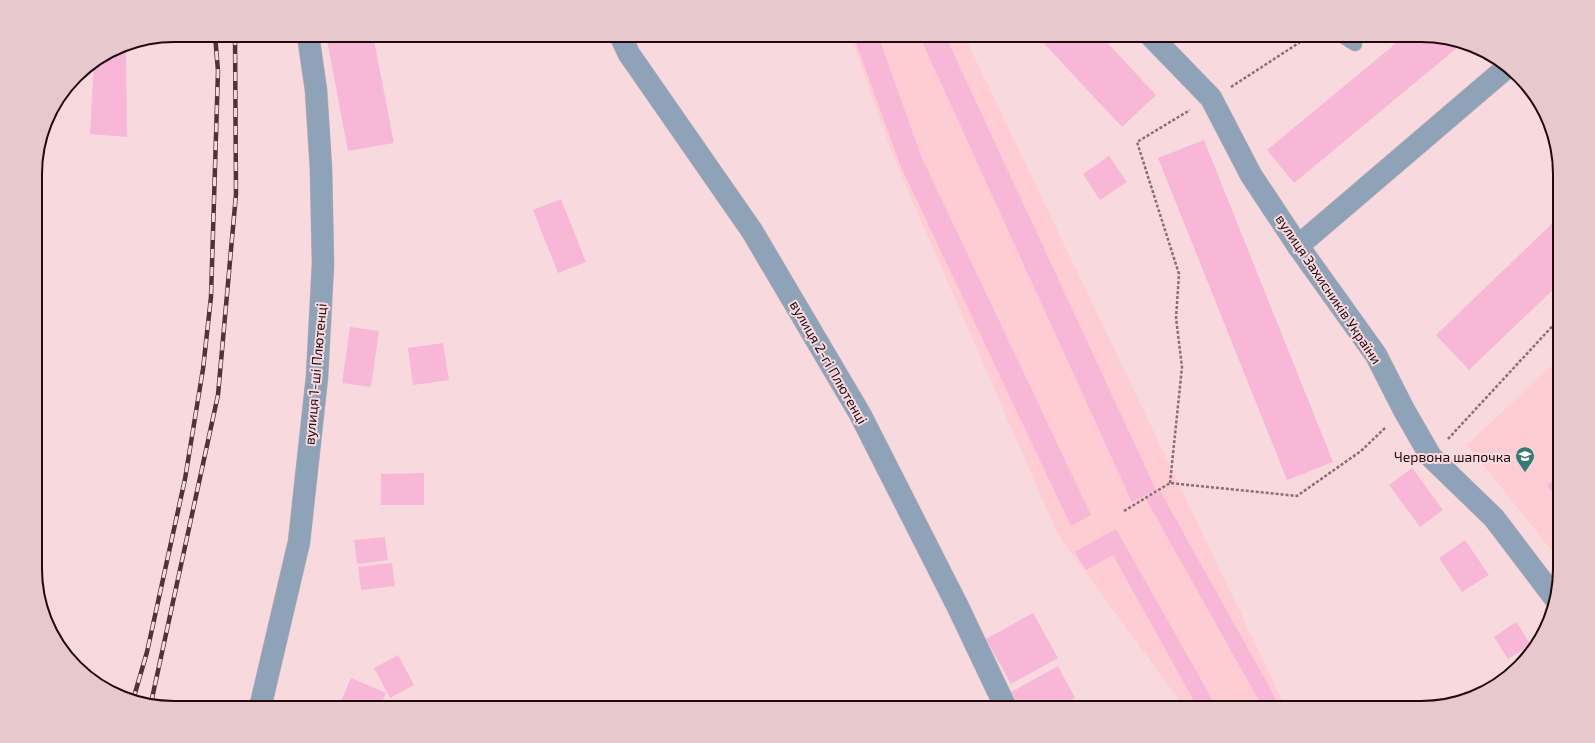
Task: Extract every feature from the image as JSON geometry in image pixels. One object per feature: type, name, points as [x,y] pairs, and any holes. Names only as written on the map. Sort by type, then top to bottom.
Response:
[{"type":"street","name":"вулиця 1-ші Плютенці","points":[[262,701],[299,542],[317,377],[323,264],[321,169],[316,90],[309,42]]},
{"type":"street","name":"вулиця 2-гі Плютенці","points":[[623,42],[629,54],[752,231],[860,414],[957,605],[1003,701]]},
{"type":"street","name":"вулиця Захисників України","points":[[1157,42],[1211,98],[1251,174],[1298,246],[1376,355],[1404,410],[1431,457],[1494,518],[1551,592]]},
{"type":"street","points":[[1298,246],[1503,71]]},
{"type":"path","points":[[1170,483],[1182,367],[1176,318],[1180,274],[1137,142],[1211,98],[1219,96],[1300,42]]},
{"type":"path","points":[[1431,457],[1553,325]]},
{"type":"path","points":[[1124,511],[1170,483],[1297,496],[1361,451],[1404,410]]},
{"type":"shaded area","points":[[852,42],[967,42],[1283,701],[1180,701],[1058,535],[895,161]]},
{"type":"shaded area","name":"Червона шапочка","points":[[1553,365],[1553,552],[1467,445]]},
{"type":"building","points":[[327,42],[374,42],[394,143],[348,151]]},
{"type":"building","points":[[856,42],[880,42],[921,156],[1091,515],[1071,526],[901,167]]},
{"type":"building","points":[[922,42],[948,42],[1156,490],[1132,502]]},
{"type":"building","points":[[1043,42],[1107,42],[1156,95],[1122,127]]},
{"type":"building","points":[[1398,42],[1430,42],[1458,47],[1294,183],[1267,150]]},
{"type":"building","points":[[126,51],[127,137],[90,134],[94,70],[108,60]]},
{"type":"building","points":[[1204,140],[1333,462],[1287,480],[1158,158]]},
{"type":"building","points":[[1109,156],[1127,182],[1100,200],[1083,174]]},
{"type":"building","points":[[561,199],[586,262],[558,273],[533,210]]},
{"type":"building","points":[[1553,223],[1553,290],[1469,370],[1436,335]]},
{"type":"building","points":[[350,327],[379,331],[371,387],[342,383]]},
{"type":"building","points":[[443,343],[449,380],[413,385],[408,348]]},
{"type":"building","points":[[1412,468],[1443,510],[1420,527],[1389,485]]},
{"type":"building","points":[[424,473],[424,505],[381,505],[381,474]]},
{"type":"building","points":[[1553,480],[1553,492],[1547,486]]},
{"type":"building","points":[[1160,491],[1277,701],[1259,701],[1146,499]]},
{"type":"building","points":[[1116,529],[1213,701],[1194,701],[1113,555],[1086,570],[1075,552]]},
{"type":"building","points":[[385,537],[388,560],[357,564],[354,540]]},
{"type":"building","points":[[1465,540],[1489,575],[1462,592],[1439,558]]},
{"type":"building","points":[[392,563],[395,586],[361,590],[358,567]]},
{"type":"building","points":[[1033,613],[1058,658],[1011,684],[986,639]]},
{"type":"building","points":[[1516,622],[1530,643],[1526,648],[1508,659],[1494,637]]},
{"type":"building","points":[[398,655],[414,685],[390,698],[374,668]]},
{"type":"building","points":[[1058,666],[1075,698],[1070,701],[1016,701],[1011,692]]},
{"type":"building","points":[[351,678],[386,693],[382,701],[341,701]]},
{"type":"railway","points":[[134,695],[147,652],[185,479],[203,369],[211,297],[218,71],[216,42]]},
{"type":"railway","points":[[152,699],[218,395],[236,194],[235,42]]},
{"type":"place","name":"Червона шапочка","points":[[1525,473]]}]
